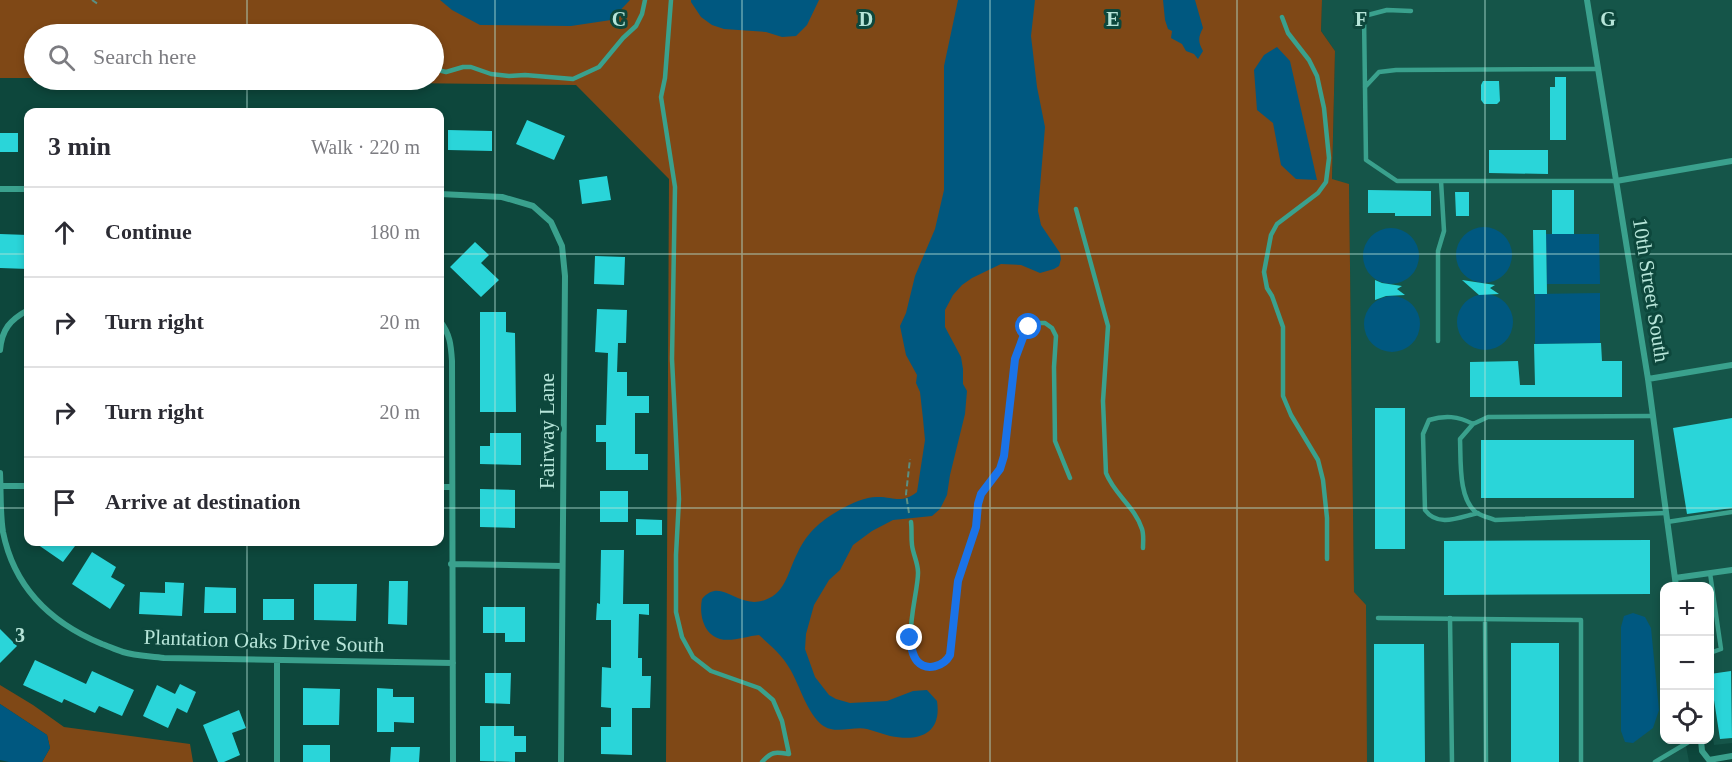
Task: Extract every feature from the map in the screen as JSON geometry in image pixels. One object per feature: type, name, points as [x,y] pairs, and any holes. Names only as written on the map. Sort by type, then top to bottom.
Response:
[{"type":"street","name":"10th Street South","points":[[1587,0],[1648,379],[1676,582]]},
{"type":"street","points":[[1616,181],[1732,161]]},
{"type":"street","points":[[0,189],[24,189]]},
{"type":"street","name":"Fairway Lane","points":[[444,194],[502,197],[533,206],[551,222],[562,246],[565,276],[561,762]]},
{"type":"street","points":[[0,350],[1,332],[24,313]]},
{"type":"street","points":[[444,327],[450,341],[453,762]]},
{"type":"street","points":[[1648,379],[1732,365]]},
{"type":"street","name":"Plantation Oaks Drive South","points":[[0,473],[2,530],[9,554],[34,599],[65,625],[84,637],[123,652],[164,658],[453,663]]},
{"type":"street","points":[[1,486],[24,486]]},
{"type":"street","points":[[444,487],[452,488]]},
{"type":"street","points":[[451,564],[562,566]]},
{"type":"street","points":[[1675,578],[1732,570]]},
{"type":"street","points":[[277,660],[277,762]]},
{"type":"street","points":[[1701,744],[1702,751],[1709,760],[1732,756]]},
{"type":"lane","points":[[444,72],[471,67],[491,74],[573,79],[599,67],[636,26],[645,0]]},
{"type":"lane","points":[[671,0],[665,78],[661,97],[675,187],[672,359],[679,499],[676,612],[682,637],[693,657],[711,671],[759,688],[773,700],[782,721],[789,754],[775,752],[762,762]]},
{"type":"lane","points":[[1411,11],[1387,10],[1364,16],[1366,160],[1397,181],[1616,181]]},
{"type":"lane","points":[[1282,17],[1288,33],[1309,60],[1317,76],[1324,108],[1329,158],[1326,182],[1318,194],[1277,224],[1271,235],[1264,272],[1267,288],[1283,327],[1283,396],[1291,415],[1318,460],[1323,480],[1327,518],[1327,560]]},
{"type":"lane","points":[[1365,87],[1379,72],[1396,70],[1598,69]]},
{"type":"lane","points":[[1438,341],[1438,251],[1444,231],[1442,181]]},
{"type":"lane","points":[[1076,209],[1108,326],[1103,401],[1106,473],[1109,482],[1137,518],[1143,531],[1143,548]]},
{"type":"lane","points":[[911,522],[912,546],[918,572],[910,638],[912,651],[921,665],[940,666],[950,655],[958,581],[976,527],[981,494],[1000,469],[1004,456],[1015,359],[1025,332],[1029,327],[1038,323],[1045,323],[1052,328],[1056,336],[1054,441],[1070,478]]},
{"type":"lane","points":[[1473,424],[1462,418],[1443,416],[1429,420],[1423,434],[1425,510],[1430,517],[1437,520],[1449,520],[1478,513]]},
{"type":"lane","points":[[1653,416],[1488,417],[1473,424],[1460,439],[1465,497],[1478,513],[1495,520],[1666,513]]},
{"type":"lane","points":[[1667,522],[1732,512]]},
{"type":"lane","points":[[1710,573],[1721,650],[1714,652]]},
{"type":"lane","points":[[1378,618],[1581,620],[1581,762]]},
{"type":"lane","points":[[1450,618],[1452,762]]},
{"type":"lane","points":[[1485,619],[1486,762]]},
{"type":"lane","points":[[1655,762],[1685,744]]},
{"type":"path","points":[[92,0],[98,4]]},
{"type":"path","points":[[909,459],[906,494],[911,522]]},
{"type":"shaded area","points":[[0,0],[1322,0],[1321,31],[1335,51],[1332,179],[1349,184],[1354,592],[1366,605],[1367,762],[666,762],[669,179],[576,85],[444,83],[444,24],[24,24],[24,78],[0,78]]},
{"type":"shaded area","points":[[1322,0],[1732,0],[1732,743],[1714,744],[1714,582],[1660,582],[1660,744],[1686,744],[1689,762],[1356,762],[1349,185],[1332,180],[1335,51],[1321,31]]},
{"type":"shaded area","points":[[0,685],[64,727],[190,744],[193,762],[42,762],[50,748],[47,735],[0,704]]},
{"type":"water","points":[[440,0],[630,0],[611,20],[571,26],[480,25],[452,10]]},
{"type":"water","points":[[691,0],[819,0],[807,25],[796,36],[782,37],[766,32],[724,29],[712,25],[701,17]]},
{"type":"water","points":[[958,0],[1035,0],[1031,36],[1037,87],[1045,127],[1038,211],[1041,225],[1060,253],[1061,259],[1059,266],[1040,273],[1021,265],[1001,264],[972,278],[953,295],[945,310],[945,327],[961,357],[963,384],[967,391],[965,414],[947,495],[940,509],[932,516],[893,520],[872,531],[853,545],[840,570],[829,580],[814,605],[806,634],[805,649],[815,677],[829,695],[850,703],[887,701],[913,691],[927,690],[937,701],[938,712],[932,728],[919,736],[901,738],[862,728],[838,730],[822,725],[808,706],[787,664],[776,651],[759,635],[725,640],[714,636],[706,628],[701,611],[702,599],[716,591],[755,602],[765,600],[778,592],[806,538],[829,516],[863,499],[878,497],[902,499],[917,492],[925,440],[923,419],[920,392],[916,383],[917,375],[906,355],[900,326],[906,313],[915,276],[935,229],[944,190],[944,66]]},
{"type":"water","points":[[1163,0],[1195,0],[1203,28],[1199,40],[1203,51],[1198,59],[1194,54],[1186,51],[1182,44],[1171,38],[1172,31],[1168,29],[1165,20]]},
{"type":"water","points":[[1277,47],[1290,61],[1317,180],[1296,179],[1281,165],[1273,123],[1257,110],[1254,70],[1264,55]]},
{"type":"water","points":[[1478,227],[1490,227],[1500,231],[1508,239],[1512,255],[1508,271],[1500,279],[1490,283],[1478,283],[1468,279],[1460,271],[1456,261],[1456,249],[1460,239],[1468,231]]},
{"type":"water","points":[[1385,228],[1397,228],[1407,232],[1415,240],[1419,256],[1415,272],[1407,280],[1397,284],[1385,284],[1375,280],[1367,272],[1363,262],[1363,250],[1367,240],[1375,232]]},
{"type":"water","points":[[1546,234],[1599,234],[1600,284],[1547,284]]},
{"type":"water","points":[[1600,293],[1600,343],[1535,344],[1535,294]]},
{"type":"water","points":[[1479,294],[1491,294],[1501,298],[1509,306],[1513,322],[1509,338],[1501,346],[1491,350],[1479,350],[1469,346],[1461,338],[1457,328],[1457,316],[1461,306],[1469,298]]},
{"type":"water","points":[[1386,296],[1398,296],[1412,304],[1420,318],[1418,335],[1412,344],[1398,352],[1386,352],[1369,340],[1364,330],[1364,318],[1376,301]]},
{"type":"water","points":[[1633,613],[1645,617],[1651,628],[1659,710],[1653,728],[1633,743],[1625,742],[1621,731],[1621,627],[1624,616]]},
{"type":"water","points":[[0,704],[47,735],[50,748],[42,762],[0,760]]},
{"type":"building","points":[[1555,77],[1566,77],[1566,140],[1550,140],[1550,87],[1555,87]]},
{"type":"building","points":[[1483,81],[1499,81],[1500,101],[1497,104],[1484,104],[1481,100]]},
{"type":"building","points":[[527,120],[565,136],[554,160],[516,144]]},
{"type":"building","points":[[448,130],[492,131],[492,151],[448,150]]},
{"type":"building","points":[[0,133],[18,133],[18,152],[0,152]]},
{"type":"building","points":[[1489,150],[1548,150],[1548,174],[1489,173]]},
{"type":"building","points":[[607,176],[611,200],[582,204],[579,180]]},
{"type":"building","points":[[1368,190],[1431,191],[1431,216],[1368,213]]},
{"type":"building","points":[[1552,190],[1574,190],[1574,234],[1552,234]]},
{"type":"building","points":[[1455,192],[1469,192],[1469,216],[1456,216]]},
{"type":"building","points":[[1533,230],[1546,230],[1547,294],[1534,294]]},
{"type":"building","points":[[0,234],[24,235],[24,269],[0,268]]},
{"type":"building","points":[[475,242],[489,255],[481,263],[499,280],[481,297],[450,267]]},
{"type":"building","points":[[595,256],[625,257],[624,285],[594,284]]},
{"type":"building","points":[[1375,280],[1402,286],[1397,289],[1405,295],[1386,296],[1375,300]]},
{"type":"building","points":[[1462,280],[1495,285],[1490,288],[1499,294],[1479,295]]},
{"type":"building","points":[[597,309],[627,310],[626,343],[618,343],[617,372],[627,372],[627,396],[649,396],[649,413],[635,413],[635,454],[648,454],[648,470],[606,470],[606,442],[596,442],[596,425],[606,425],[608,353],[595,352]]},
{"type":"building","points":[[480,312],[506,312],[506,332],[515,333],[516,412],[480,412]]},
{"type":"building","points":[[1601,343],[1602,361],[1622,361],[1622,397],[1470,397],[1470,362],[1518,361],[1520,385],[1535,385],[1534,344]]},
{"type":"building","points":[[1375,408],[1405,408],[1405,549],[1375,549]]},
{"type":"building","points":[[1732,418],[1732,508],[1687,514],[1673,428]]},
{"type":"building","points":[[490,433],[521,433],[521,465],[480,464],[480,446],[490,446]]},
{"type":"building","points":[[1481,440],[1634,440],[1634,498],[1481,498]]},
{"type":"building","points":[[480,489],[515,490],[515,528],[480,527]]},
{"type":"building","points":[[600,491],[628,491],[628,522],[600,522]]},
{"type":"building","points":[[636,519],[662,520],[662,535],[636,535]]},
{"type":"building","points":[[1650,540],[1650,594],[1444,595],[1444,541]]},
{"type":"building","points":[[40,546],[75,546],[63,562]]},
{"type":"building","points":[[601,550],[624,550],[623,604],[649,604],[649,615],[639,614],[638,658],[642,658],[642,676],[651,676],[650,708],[632,708],[632,755],[601,754],[601,727],[611,727],[611,708],[601,707],[602,667],[611,668],[611,620],[596,620],[597,603],[600,604]]},
{"type":"building","points":[[92,552],[116,567],[111,577],[125,585],[110,609],[72,584]]},
{"type":"building","points":[[389,581],[408,581],[407,625],[388,624]]},
{"type":"building","points":[[165,582],[184,583],[182,616],[139,614],[140,592],[165,593]]},
{"type":"building","points":[[314,584],[357,584],[356,621],[314,620]]},
{"type":"building","points":[[205,587],[236,588],[236,613],[204,613]]},
{"type":"building","points":[[263,599],[294,599],[294,620],[263,620]]},
{"type":"building","points":[[483,607],[525,607],[525,642],[505,642],[505,633],[483,633]]},
{"type":"building","points":[[0,629],[17,646],[0,663]]},
{"type":"building","points":[[1511,643],[1559,643],[1559,762],[1511,762]]},
{"type":"building","points":[[1374,644],[1424,644],[1425,762],[1374,762]]},
{"type":"building","points":[[35,660],[86,684],[92,671],[134,690],[122,716],[99,706],[95,713],[64,699],[62,703],[23,685]]},
{"type":"building","points":[[1731,671],[1732,738],[1720,739],[1714,700],[1714,673]]},
{"type":"building","points":[[485,673],[511,673],[510,704],[485,703]]},
{"type":"building","points":[[180,684],[196,692],[187,713],[177,708],[168,728],[143,716],[157,685],[175,694]]},
{"type":"building","points":[[303,688],[340,689],[339,725],[303,725]]},
{"type":"building","points":[[377,688],[393,689],[393,697],[414,697],[414,723],[394,722],[394,732],[377,732]]},
{"type":"building","points":[[239,710],[246,728],[232,733],[240,755],[224,762],[218,762],[203,725]]},
{"type":"building","points":[[480,726],[514,726],[514,736],[526,736],[526,752],[515,752],[515,762],[480,761]]},
{"type":"building","points":[[303,745],[330,745],[330,762],[303,762]]},
{"type":"building","points":[[391,747],[420,747],[419,762],[390,762]]},
{"type":"route","points":[[910,638],[912,651],[921,665],[940,666],[950,655],[958,581],[976,527],[981,494],[1000,469],[1004,456],[1012,373],[1015,359],[1029,327]]}]
